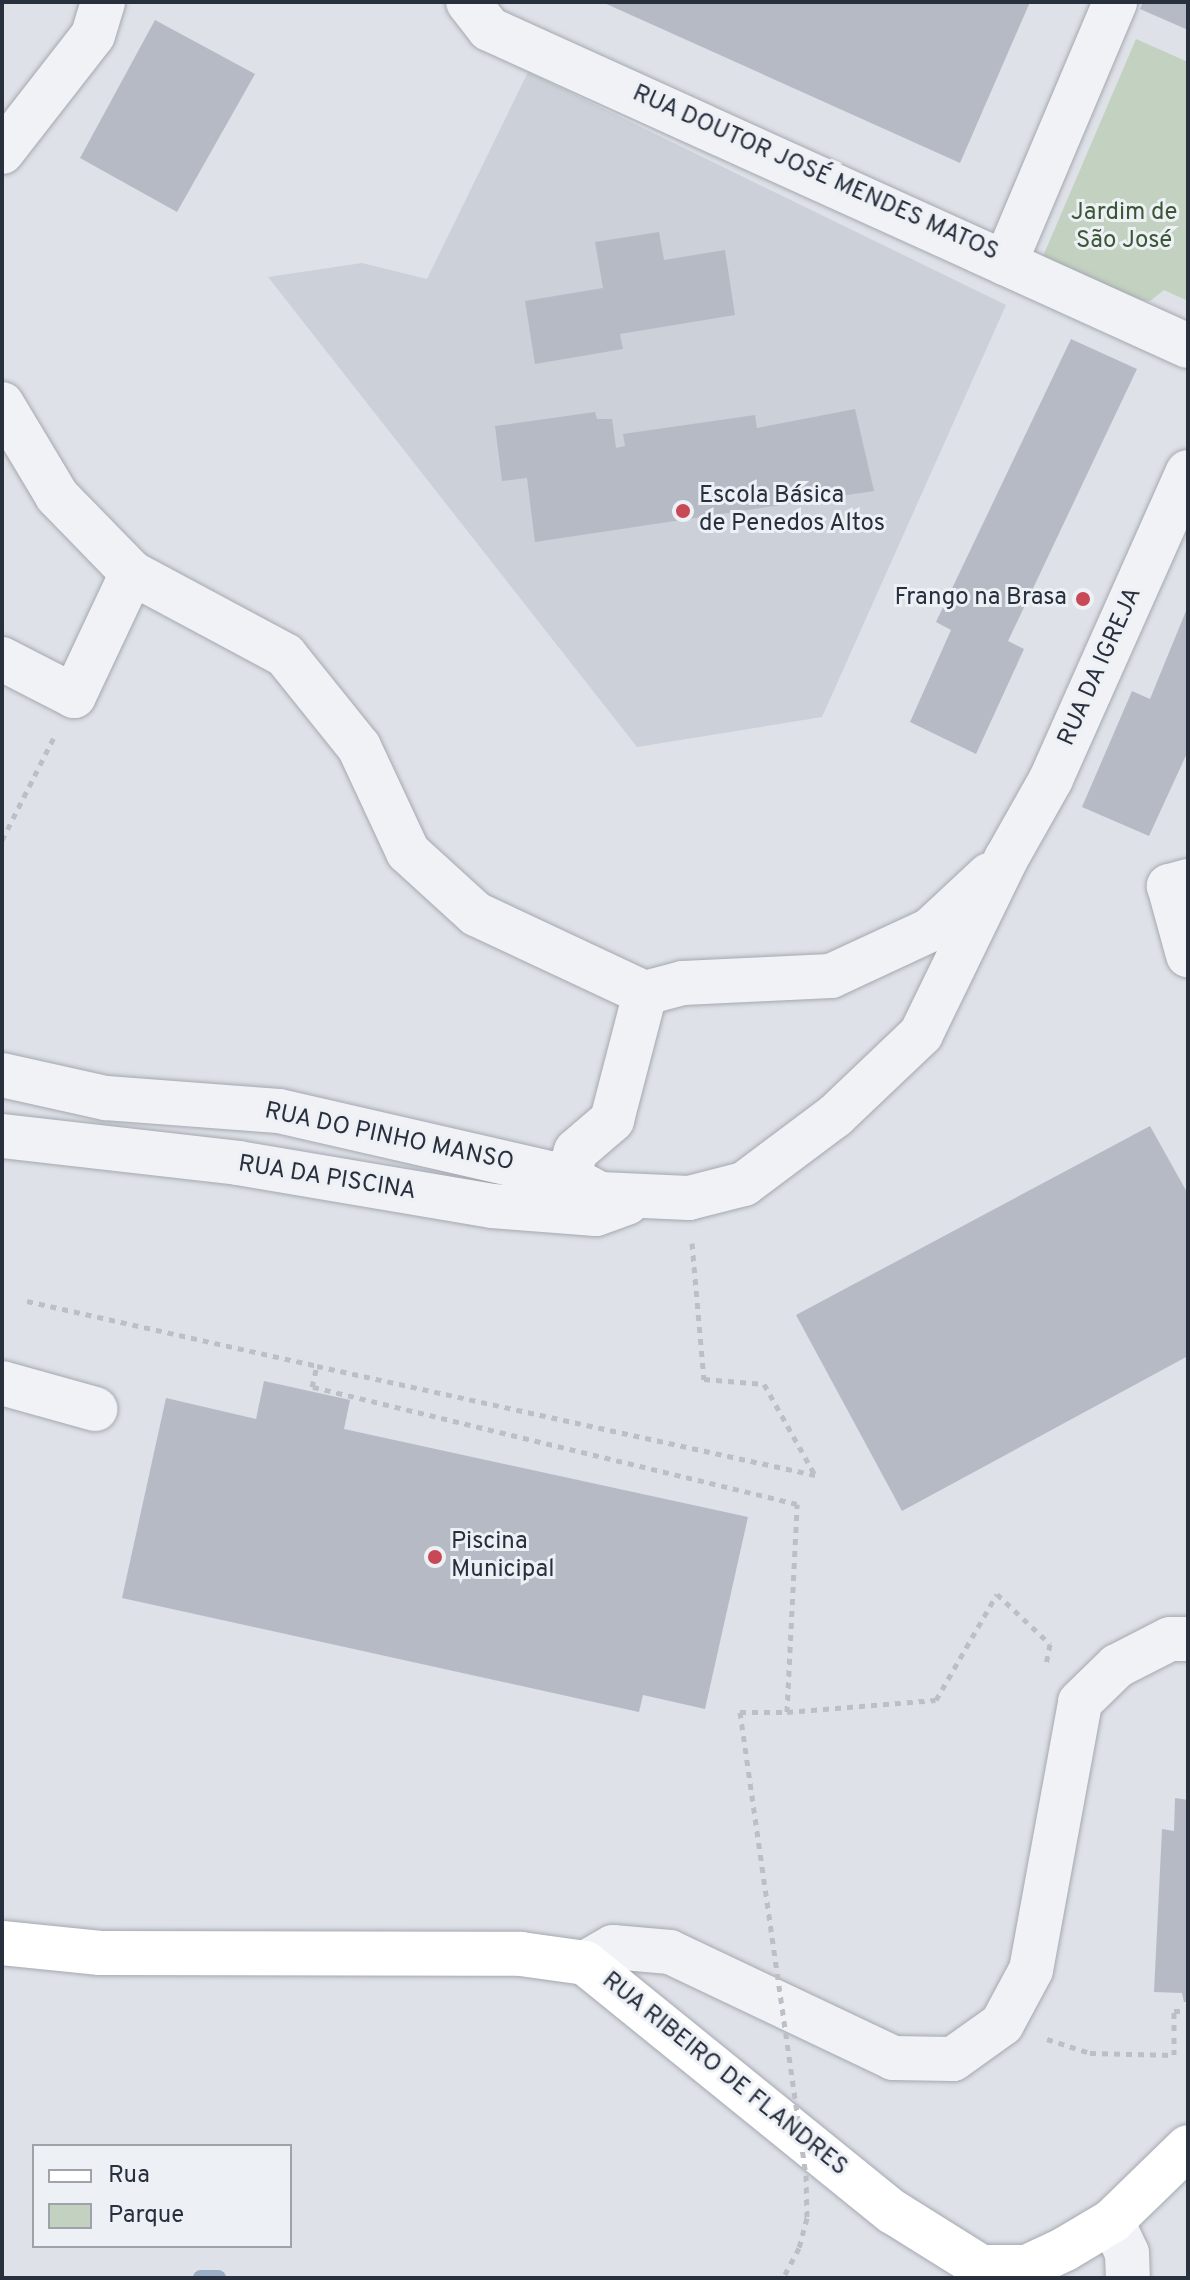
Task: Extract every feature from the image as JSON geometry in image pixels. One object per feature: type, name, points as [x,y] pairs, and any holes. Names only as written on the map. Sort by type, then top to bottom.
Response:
[{"type":"main road","name":"RUA RIBEIRO DE FLANDRES","points":[[2,1943],[100,1953],[521,1954],[585,1963],[893,2212],[981,2267],[1027,2267],[1065,2249],[1112,2221],[1188,2147]]},
{"type":"street","points":[[2,152],[93,35],[103,2]]},
{"type":"street","name":"RUA DOUTOR JOSÉ MENDES MATOS","points":[[468,2],[489,29],[1005,263],[1115,2]]},
{"type":"street","points":[[1005,263],[1188,346]]},
{"type":"street","points":[[4,416],[57,496],[132,573],[285,655],[359,747],[408,852],[476,914],[645,993],[683,983],[831,976],[930,930],[1006,859]]},
{"type":"street","name":"RUA DA IGREJA","points":[[1006,859],[1051,779],[1188,472]]},
{"type":"street","points":[[2,659],[74,696],[132,573]]},
{"type":"street","points":[[668,1197],[744,1184],[835,1116],[921,1034],[1006,859]]},
{"type":"street","points":[[1188,881],[1169,886],[1188,955]]},
{"type":"street","points":[[568,1177],[576,1151],[612,1120],[645,993]]},
{"type":"street","name":"RUA DO PINHO MANSO","points":[[8,1073],[106,1098],[279,1111],[568,1177],[600,1194],[668,1197]]},
{"type":"street","name":"RUA DA PISCINA","points":[[2,1136],[238,1163],[492,1206],[596,1214],[668,1197]]},
{"type":"street","points":[[2,1383],[95,1409]]},
{"type":"street","points":[[585,1963],[613,1947],[670,1952],[893,2058],[953,2059],[1002,2024],[1031,1970],[1080,1702],[1117,1666],[1170,1639],[1188,1639]]},
{"type":"street","points":[[1112,2221],[1127,2253],[1128,2278]]},
{"type":"path","points":[[2,840],[74,696]]},
{"type":"path","points":[[27,1301],[815,1475],[764,1384],[704,1379],[668,1197]]},
{"type":"path","points":[[317,1366],[312,1387],[797,1504],[787,1712]]},
{"type":"path","points":[[783,2278],[799,2248],[807,2218],[806,2175],[740,1712],[787,1712],[936,1700],[997,1594],[1050,1644]]},
{"type":"path","points":[[1090,2053],[1174,2055],[1174,2011],[1188,2011]]},
{"type":"shaded area","name":"Escola Básica de Penedos Altos","points":[[528,72],[1006,305],[822,717],[637,747],[268,277],[362,263],[427,279]]},
{"type":"green space","name":"Jardim de São José","points":[[1136,39],[1188,62],[1188,301],[1164,290],[1150,301],[1129,299],[1041,261]]},
{"type":"building","points":[[602,2],[1030,2],[960,163]]},
{"type":"building","points":[[1143,2],[1188,2],[1188,30],[1140,9]]},
{"type":"building","points":[[155,20],[255,74],[177,212],[80,158]]},
{"type":"building","points":[[659,232],[664,260],[725,250],[735,315],[620,334],[623,349],[535,364],[525,301],[603,288],[595,242]]},
{"type":"building","points":[[1071,339],[1137,369],[1008,641],[1024,649],[976,754],[910,722],[951,630],[936,622]]},
{"type":"building","points":[[855,409],[874,491],[535,542],[527,478],[502,481],[495,426],[595,412],[597,419],[612,419],[616,448],[625,446],[623,434],[755,415],[757,428]]},
{"type":"building","points":[[1188,606],[1188,751],[1149,836],[1082,807],[1132,691],[1150,699]]},
{"type":"building","points":[[1150,1126],[1188,1194],[1188,1356],[902,1511],[796,1315]]},
{"type":"building","name":"Piscina Municipal","points":[[264,1381],[350,1400],[344,1429],[748,1517],[705,1709],[643,1695],[639,1712],[122,1598],[166,1398],[256,1419]]},
{"type":"building","points":[[1175,1798],[1188,1800],[1188,2002],[1184,2002],[1182,1993],[1154,1992],[1162,1829],[1174,1831]]},
{"type":"waterway","points":[[201,2278],[218,2278]]},
{"type":"place","name":"Escola Básica de Penedos Altos","points":[[683,511]]},
{"type":"place","name":"Frango na Brasa","points":[[1083,599]]},
{"type":"place","name":"Piscina Municipal","points":[[435,1557]]}]
